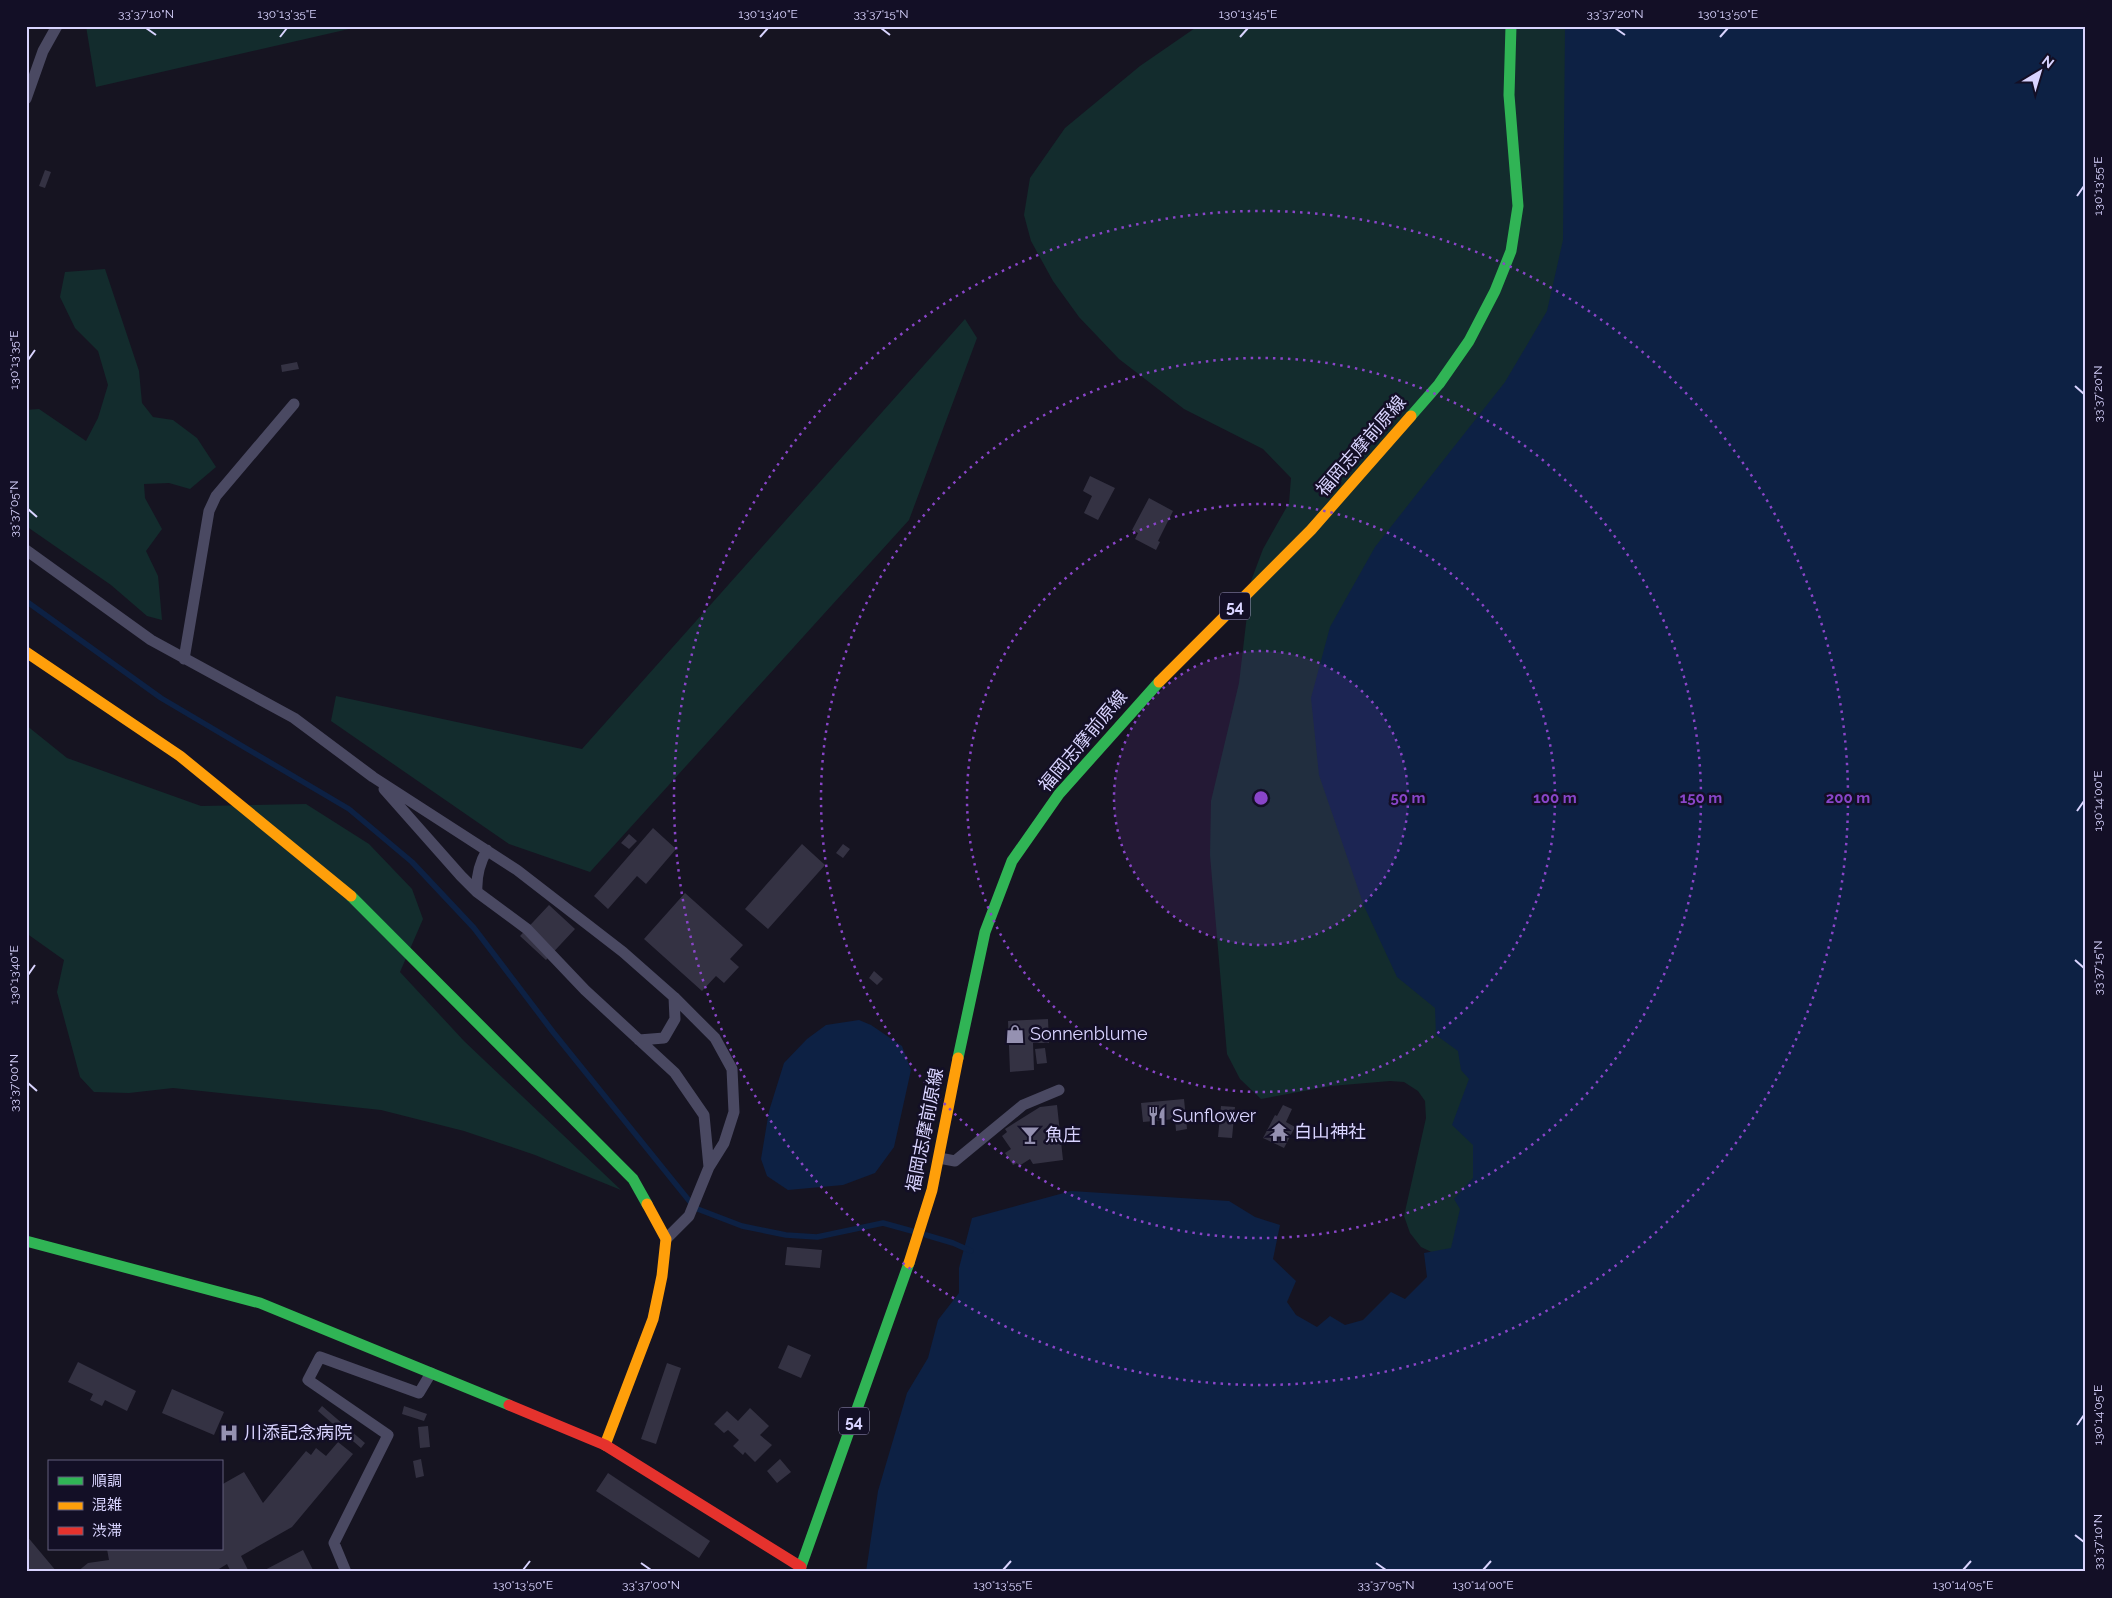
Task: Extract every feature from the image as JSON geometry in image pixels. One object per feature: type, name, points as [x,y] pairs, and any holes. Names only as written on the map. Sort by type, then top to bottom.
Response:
[{"type":"street","name":"福岡志摩前原線","points":[[800,1569],[907,1270],[932,1190],[962,1035],[985,932],[1012,861],[1059,794],[1139,702],[1311,530],[1439,384],[1469,341],[1495,291],[1511,251],[1518,206],[1509,95],[1511,26]]},
{"type":"street","points":[[26,652],[180,756],[356,900],[633,1178],[666,1239],[662,1276],[653,1319],[605,1445]]},
{"type":"street","points":[[26,1241],[260,1303],[605,1445],[800,1569]]},
{"type":"lane","points":[[26,99],[44,51],[57,26]]},
{"type":"lane","points":[[184,659],[209,511],[216,496],[294,404]]},
{"type":"lane","points":[[26,550],[151,640],[294,718],[374,777],[517,870],[616,946],[674,997],[715,1038],[732,1069],[734,1112],[724,1143],[709,1166],[690,1216],[666,1239]]},
{"type":"lane","points":[[374,777],[477,892],[527,929],[585,990],[675,1073],[704,1115],[709,1166]]},
{"type":"lane","points":[[477,892],[476,878],[481,860],[487,850]]},
{"type":"lane","points":[[639,1040],[664,1038],[675,1019],[674,997]]},
{"type":"lane","points":[[939,1158],[955,1161],[1023,1105],[1059,1090]]},
{"type":"lane","points":[[346,1572],[334,1542],[388,1436],[308,1380],[320,1357],[419,1393],[431,1373]]},
{"type":"green space","points":[[86,26],[362,26],[96,87]]},
{"type":"green space","points":[[1198,26],[1692,26],[1554,998],[1448,1260],[1421,1247],[1410,1233],[1404,1216],[1426,1118],[1425,1101],[1418,1091],[1404,1082],[1390,1081],[1331,1086],[1261,1099],[1240,1079],[1227,1054],[1210,855],[1211,801],[1239,683],[1251,581],[1263,549],[1289,503],[1291,478],[1263,449],[1184,409],[1119,359],[1079,317],[1053,281],[1031,241],[1024,215],[1030,178],[1065,128],[1140,66]]},
{"type":"green space","points":[[105,269],[139,371],[142,403],[153,417],[173,420],[197,438],[216,467],[190,489],[169,483],[144,484],[145,498],[162,529],[146,551],[158,576],[162,620],[147,616],[111,585],[26,526],[26,410],[39,409],[86,441],[98,418],[108,385],[98,351],[75,328],[60,297],[65,272]]},
{"type":"green space","points":[[965,319],[977,338],[909,520],[590,872],[509,844],[331,721],[336,696],[582,749]]},
{"type":"green space","points":[[26,725],[67,758],[201,806],[306,804],[369,844],[412,889],[423,919],[400,972],[464,1041],[621,1190],[535,1155],[464,1131],[381,1110],[173,1088],[129,1093],[94,1092],[80,1077],[57,992],[64,960],[26,933]]},
{"type":"water","points":[[1565,26],[2086,26],[2086,1572],[866,1572],[878,1491],[907,1393],[928,1358],[938,1320],[959,1293],[959,1268],[972,1218],[1071,1191],[1229,1201],[1255,1217],[1280,1225],[1273,1259],[1296,1281],[1287,1302],[1296,1315],[1317,1327],[1330,1316],[1345,1325],[1363,1320],[1391,1292],[1405,1299],[1427,1277],[1424,1253],[1451,1248],[1460,1209],[1454,1199],[1473,1178],[1473,1145],[1452,1125],[1469,1079],[1461,1070],[1458,1051],[1436,1035],[1435,1008],[1397,977],[1364,906],[1319,775],[1311,698],[1330,627],[1375,547],[1505,382],[1547,311],[1563,240]]},
{"type":"water","points":[[859,1020],[871,1025],[902,1046],[911,1070],[894,1147],[875,1173],[843,1185],[788,1190],[767,1176],[761,1159],[769,1111],[784,1063],[807,1039],[826,1025]]},
{"type":"building","points":[[45,170],[51,172],[45,188],[39,186]]},
{"type":"building","points":[[297,362],[299,369],[282,372],[281,365]]},
{"type":"building","points":[[1090,476],[1115,488],[1098,520],[1084,513],[1092,496],[1083,491]]},
{"type":"building","points":[[1149,498],[1173,511],[1158,541],[1160,542],[1156,550],[1135,539],[1138,533],[1132,530]]},
{"type":"building","points":[[653,828],[676,849],[646,884],[637,876],[608,909],[594,896]]},
{"type":"building","points":[[629,834],[637,841],[629,849],[621,843]]},
{"type":"building","points":[[802,844],[825,865],[768,929],[745,909]]},
{"type":"building","points":[[843,844],[850,849],[843,858],[836,853]]},
{"type":"building","points":[[685,893],[743,945],[730,959],[739,967],[724,983],[716,976],[702,991],[644,939]]},
{"type":"building","points":[[549,905],[575,929],[546,960],[520,936]]},
{"type":"building","points":[[874,971],[883,979],[877,985],[869,978]]},
{"type":"building","points":[[1048,1019],[1049,1043],[1033,1043],[1034,1070],[1010,1072],[1008,1021]]},
{"type":"building","points":[[1045,1048],[1047,1063],[1037,1064],[1035,1049]]},
{"type":"building","points":[[1184,1099],[1187,1129],[1176,1131],[1175,1119],[1143,1122],[1141,1103]]},
{"type":"building","points":[[1057,1105],[1063,1160],[1033,1164],[1030,1159],[1019,1166],[1017,1163],[1013,1165],[1005,1153],[1011,1149],[1002,1136],[1007,1132],[1005,1129],[1040,1107]]},
{"type":"building","points":[[1283,1105],[1292,1109],[1286,1122],[1295,1127],[1284,1148],[1263,1138],[1275,1115],[1277,1116]]},
{"type":"building","points":[[1221,1106],[1235,1107],[1232,1138],[1218,1137]]},
{"type":"building","points":[[787,1247],[822,1250],[820,1268],[785,1265]]},
{"type":"building","points":[[788,1345],[811,1355],[801,1378],[778,1368]]},
{"type":"building","points":[[78,1362],[136,1391],[127,1411],[105,1400],[102,1406],[90,1400],[93,1394],[68,1382]]},
{"type":"building","points":[[667,1363],[681,1368],[656,1444],[641,1439]]},
{"type":"building","points":[[172,1389],[224,1412],[214,1435],[162,1413]]},
{"type":"building","points":[[322,1406],[365,1443],[361,1448],[318,1411]]},
{"type":"building","points":[[404,1406],[427,1414],[424,1421],[402,1414]]},
{"type":"building","points":[[750,1408],[769,1426],[760,1435],[772,1445],[755,1462],[745,1452],[743,1455],[733,1446],[739,1440],[728,1430],[724,1433],[714,1424],[727,1411],[738,1421]]},
{"type":"building","points":[[428,1426],[430,1447],[420,1448],[418,1427]]},
{"type":"building","points":[[338,1442],[353,1454],[292,1527],[241,1556],[249,1572],[231,1572],[227,1564],[214,1572],[77,1572],[88,1563],[109,1560],[107,1550],[222,1550],[222,1484],[244,1472],[263,1503],[306,1451],[311,1455],[316,1448],[326,1456]]},
{"type":"building","points":[[421,1459],[424,1476],[416,1478],[413,1461]]},
{"type":"building","points":[[780,1459],[791,1472],[777,1483],[767,1471]]},
{"type":"building","points":[[608,1473],[710,1541],[699,1558],[596,1491]]},
{"type":"building","points":[[26,1535],[57,1572],[26,1572]]},
{"type":"building","points":[[303,1550],[314,1572],[261,1572]]},
{"type":"waterway","points":[[26,601],[161,698],[349,809],[412,862],[474,928],[553,1032],[695,1208],[742,1226],[786,1235],[817,1237],[883,1223],[912,1231]]},
{"type":"waterway","points":[[926,1235],[953,1243],[971,1251]]},
{"type":"traffic: fast","points":[[1411,416],[1439,384],[1469,341],[1495,291],[1511,251],[1518,206],[1509,95],[1511,26]]},
{"type":"traffic: fast","points":[[958,1058],[985,932],[1012,861],[1059,794],[1159,682]]},
{"type":"traffic: fast","points":[[351,896],[633,1179],[647,1204]]},
{"type":"traffic: fast","points":[[26,1241],[260,1303],[509,1405]]},
{"type":"traffic: fast","points":[[799,1572],[909,1263]]},
{"type":"traffic: slow","points":[[1159,682],[1311,530],[1411,416]]},
{"type":"traffic: slow","points":[[26,652],[180,756],[351,896]]},
{"type":"traffic: slow","points":[[909,1263],[932,1190],[958,1058]]},
{"type":"traffic: slow","points":[[605,1445],[653,1319],[662,1276],[666,1239],[647,1204]]},
{"type":"traffic: jam","points":[[509,1405],[605,1445],[801,1567]]},
{"type":"place","name":"Sonnenblume","points":[[1015,1034]]},
{"type":"place","name":"Sunflower","points":[[1157,1116]]},
{"type":"place","name":"白山神社","points":[[1279,1132]]},
{"type":"place","name":"魚庄","points":[[1030,1135]]},
{"type":"place","name":"川添記念病院","points":[[229,1433]]}]
